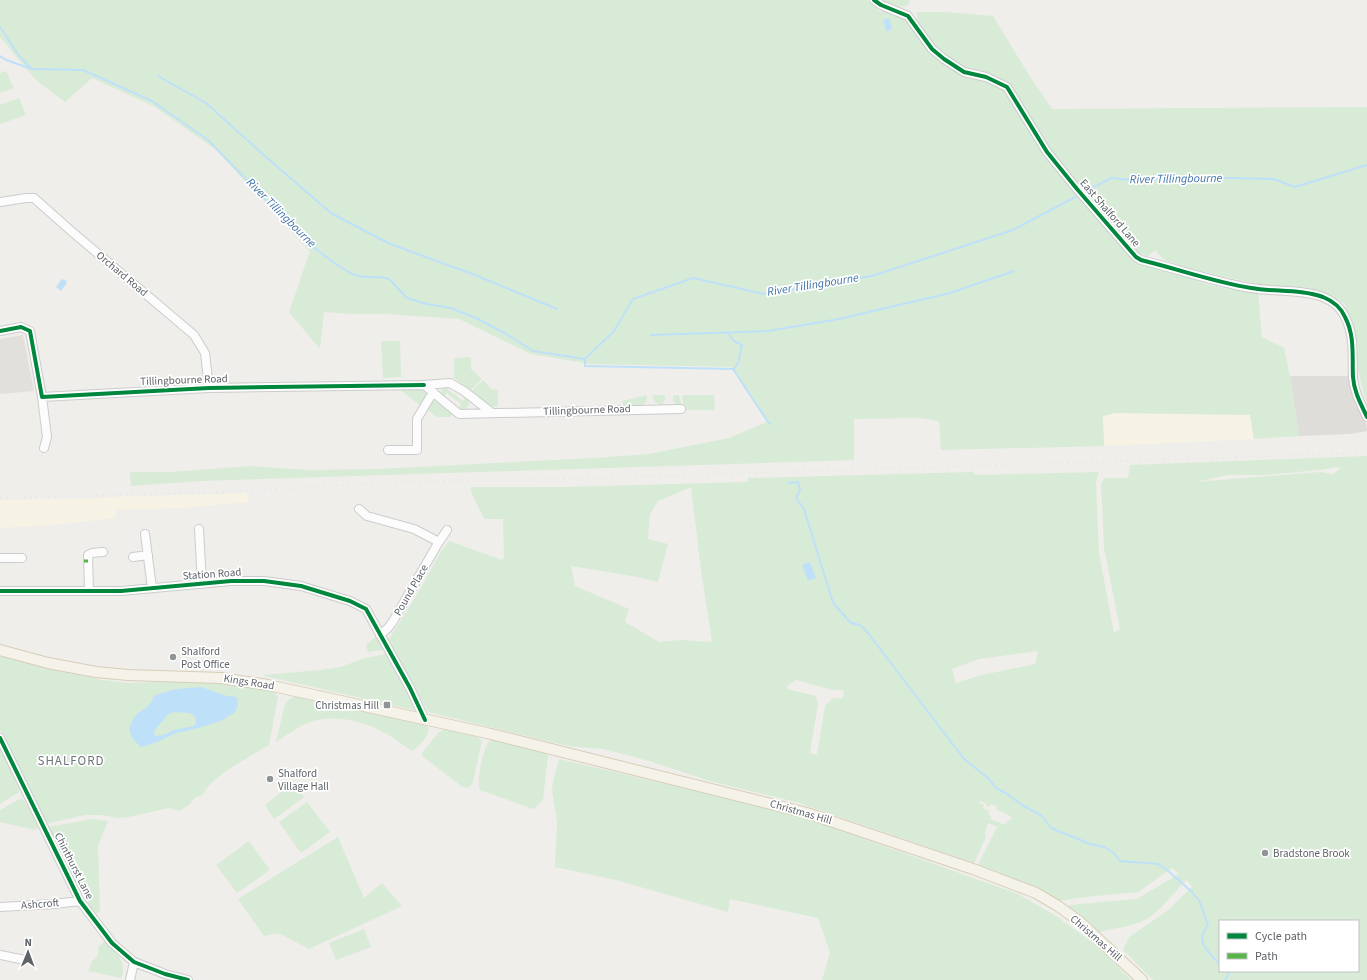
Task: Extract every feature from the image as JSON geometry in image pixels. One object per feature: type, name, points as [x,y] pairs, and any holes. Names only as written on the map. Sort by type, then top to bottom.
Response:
[{"type":"main road","name":"Kings Road","points":[[0,650],[96,672],[128,675],[209,677],[249,681],[425,720]]},
{"type":"main road","name":"Christmas Hill","points":[[425,720],[487,733],[796,810],[973,869],[1036,893],[1058,906],[1080,922],[1103,942],[1142,980]]},
{"type":"street","name":"East Shalford Lane","points":[[874,0],[881,5],[908,16],[932,49],[944,59],[964,72],[986,77],[1006,87],[1047,152],[1136,257],[1141,260],[1230,284],[1324,297],[1338,306],[1346,318],[1353,342],[1353,378],[1357,397],[1367,417]]},
{"type":"street","name":"Orchard Road","points":[[0,202],[34,198],[194,335],[205,354],[209,388]]},
{"type":"street","points":[[0,332],[21,327],[30,331],[42,397],[47,438],[44,448]]},
{"type":"street","name":"Tillingbourne Road","points":[[42,397],[209,388],[424,385],[450,383],[464,391],[492,413]]},
{"type":"street","name":"Tillingbourne Road","points":[[424,385],[459,414],[681,409]]},
{"type":"street","points":[[388,450],[417,450],[417,419],[433,392]]},
{"type":"street","points":[[359,509],[367,516],[414,529],[439,542]]},
{"type":"street","points":[[199,529],[202,584]]},
{"type":"street","name":"Pound Place","points":[[380,635],[392,622],[447,530]]},
{"type":"street","points":[[145,534],[152,588]]},
{"type":"street","points":[[89,590],[88,556],[92,553],[103,552]]},
{"type":"street","points":[[133,557],[148,555]]},
{"type":"street","points":[[0,558],[22,558]]},
{"type":"street","name":"Station Road","points":[[0,591],[114,591],[246,580],[293,584],[326,593],[364,607],[410,688],[425,720]]},
{"type":"street","name":"Chinthurst Lane","points":[[0,738],[80,900],[112,943],[134,962],[165,974],[188,980]]},
{"type":"street","name":"Ashcroft","points":[[0,907],[54,904],[80,900]]},
{"type":"street","points":[[0,955],[26,960]]},
{"type":"street","points":[[130,980],[134,962]]},
{"type":"shaded area","points":[[23,335],[34,391],[0,394],[0,339]]},
{"type":"shaded area","points":[[1290,376],[1348,376],[1356,405],[1366,422],[1367,431],[1350,434],[1299,436]]},
{"type":"shaded area","points":[[1115,413],[1250,415],[1254,439],[1104,446],[1103,416]]},
{"type":"shaded area","points":[[248,493],[249,502],[179,508],[116,510],[115,518],[53,525],[0,528],[0,500],[91,499],[110,497]]},
{"type":"green space","points":[[0,0],[867,0],[880,12],[888,12],[897,15],[906,21],[945,57],[923,31],[916,12],[945,12],[993,16],[1029,75],[1052,109],[1367,107],[1367,402],[1358,369],[1358,345],[1345,304],[1322,292],[1298,288],[1268,286],[1182,266],[1164,260],[1155,250],[1147,257],[1143,254],[1139,254],[1112,225],[1136,259],[1205,284],[1258,293],[1262,337],[1284,348],[1290,376],[1299,436],[1254,439],[1250,415],[1115,413],[1103,416],[1104,446],[941,450],[939,421],[919,418],[854,419],[854,460],[202,481],[131,486],[130,472],[171,472],[250,466],[307,470],[377,469],[649,454],[729,438],[767,422],[732,367],[590,364],[531,354],[459,319],[386,314],[324,312],[320,349],[289,312],[310,251],[215,149],[155,107],[92,78],[65,102],[36,80],[0,37]]},
{"type":"green space","points":[[883,0],[910,1],[907,6],[901,6]]},
{"type":"green space","points":[[6,71],[14,88],[0,93],[0,73]]},
{"type":"green space","points":[[19,98],[26,115],[0,124],[0,105]]},
{"type":"green space","points":[[381,341],[400,341],[401,377],[383,378]]},
{"type":"green space","points":[[471,357],[471,369],[482,379],[471,390],[454,378],[454,358]]},
{"type":"green space","points":[[483,380],[491,389],[498,390],[498,406],[492,407],[472,391]]},
{"type":"green space","points":[[452,386],[448,390],[463,401],[466,396],[468,399],[469,404],[466,409],[458,409],[461,404],[447,393],[442,397],[441,392],[443,387]]},
{"type":"green space","points":[[419,388],[425,392],[427,399],[421,406],[399,389]]},
{"type":"green space","points":[[647,395],[646,403],[642,405],[623,405],[622,401]]},
{"type":"green space","points":[[652,395],[665,395],[662,405],[655,402]]},
{"type":"green space","points":[[673,395],[679,395],[681,404],[675,404],[673,401]]},
{"type":"green space","points":[[682,395],[714,395],[715,410],[684,410]]},
{"type":"green space","points":[[437,400],[453,413],[450,417],[437,417],[426,409],[433,401]]},
{"type":"green space","points":[[1367,456],[1367,980],[1153,980],[1123,950],[1129,937],[1167,911],[1192,887],[1187,880],[1156,912],[1145,920],[1133,925],[1100,932],[1069,907],[1069,905],[1137,899],[1179,874],[1172,868],[1138,892],[1058,901],[1030,885],[978,865],[997,827],[988,823],[985,832],[986,837],[974,863],[796,802],[710,781],[643,759],[603,749],[568,746],[428,712],[389,639],[418,593],[440,553],[449,541],[502,560],[504,557],[503,519],[484,519],[471,492],[471,487],[563,487],[747,482],[748,478],[973,472],[975,475],[1099,472],[1096,482],[1099,553],[1114,633],[1120,629],[1104,548],[1101,484],[1104,478],[1128,478],[1130,465]],"holes":[[[1337,467],[1341,468],[1333,474],[1320,472],[1195,482],[1228,475],[1265,475]],[[691,487],[701,570],[712,642],[681,640],[659,642],[625,622],[629,609],[575,586],[571,566],[638,577],[658,582],[668,544],[648,539],[650,514],[658,501]],[[1038,651],[1035,664],[982,675],[956,683],[952,669],[979,659]],[[796,680],[832,690],[844,690],[843,698],[833,698],[825,706],[817,755],[810,753],[818,704],[816,696],[787,689],[788,685]],[[980,801],[987,804],[986,806],[989,807],[991,804],[997,806],[996,809],[1012,817],[1005,825],[990,819],[991,816],[988,814],[989,811],[983,808],[984,805],[979,803]]]},
{"type":"green space","points":[[378,635],[383,646],[383,650],[368,652],[366,645]]},
{"type":"green space","points":[[385,654],[391,658],[415,705],[414,710],[263,675],[341,667],[362,659]]},
{"type":"green space","points":[[0,656],[102,680],[129,683],[174,681],[219,684],[260,688],[273,692],[278,696],[269,745],[222,774],[213,781],[203,795],[196,797],[189,805],[179,811],[169,808],[129,817],[118,818],[101,815],[86,815],[49,823],[45,822],[0,730]]},
{"type":"green space","points":[[295,696],[422,724],[429,728],[429,731],[423,741],[413,751],[376,728],[345,720],[324,719],[305,724],[276,742],[284,708],[287,701]]},
{"type":"green space","points":[[445,729],[478,737],[482,741],[471,786],[461,786],[422,756],[422,753],[439,732]]},
{"type":"green space","points":[[490,740],[495,740],[546,754],[548,756],[543,800],[534,809],[480,790],[479,780],[481,765],[485,749]]},
{"type":"green space","points":[[0,748],[20,789],[19,792],[0,804]]},
{"type":"green space","points":[[559,759],[777,810],[817,822],[1018,894],[1056,916],[1100,948],[1131,980],[822,980],[830,952],[818,918],[730,899],[728,912],[616,880],[555,867],[557,822],[552,790]]},
{"type":"green space","points":[[293,783],[304,797],[274,819],[265,805]]},
{"type":"green space","points":[[20,799],[24,800],[38,826],[36,830],[0,822],[0,810]]},
{"type":"green space","points":[[307,802],[330,832],[301,853],[279,822]]},
{"type":"green space","points":[[93,819],[108,821],[98,846],[100,911],[95,914],[82,893],[47,827]]},
{"type":"green space","points":[[338,837],[364,898],[382,883],[402,906],[309,949],[278,933],[264,936],[238,899]]},
{"type":"green space","points":[[249,841],[270,870],[237,893],[216,865]]},
{"type":"green space","points":[[364,929],[371,947],[336,960],[329,943]]},
{"type":"green space","points":[[105,941],[121,961],[123,971],[121,978],[88,971],[91,961],[98,956],[98,947]]},
{"type":"water","points":[[889,18],[892,29],[886,31],[883,20]]},
{"type":"water","points":[[62,279],[67,281],[67,283],[61,291],[56,287]]},
{"type":"water","points":[[810,562],[816,578],[808,581],[802,565]]},
{"type":"water","points":[[201,687],[227,696],[237,697],[238,705],[235,712],[223,720],[199,728],[176,733],[155,743],[141,747],[132,738],[129,729],[134,718],[148,706],[154,696],[172,690]],"holes":[[[174,712],[189,713],[195,716],[196,722],[194,726],[155,736],[155,730],[168,714]]]},
{"type":"waterway","name":"River Tillingbourne","points":[[0,27],[20,57],[32,69],[83,70],[152,101],[208,140],[304,239],[346,271],[359,276],[382,277],[389,279],[407,298],[427,304],[451,308],[478,319],[508,335],[533,351],[585,359]]},
{"type":"waterway","points":[[0,56],[6,60],[29,68]]},
{"type":"waterway","points":[[158,76],[206,103],[331,213],[388,243],[475,275],[557,309]]},
{"type":"waterway","name":"River Tillingbourne","points":[[1083,193],[1111,178],[1140,181],[1188,177],[1274,179],[1295,187],[1367,165]]},
{"type":"waterway","name":"River Tillingbourne","points":[[585,359],[614,331],[633,299],[693,278],[764,294],[872,276],[1013,230],[1079,195]]},
{"type":"waterway","points":[[651,335],[768,331],[839,319],[950,293],[1014,271]]},
{"type":"waterway","points":[[727,332],[734,341],[742,345],[738,363],[734,369]]},
{"type":"waterway","points":[[585,359],[585,366],[733,369],[768,422],[771,424]]},
{"type":"waterway","points":[[789,483],[798,482],[800,490],[796,498],[804,509],[833,603],[851,623],[860,625],[868,633],[964,759],[988,778],[996,788],[1042,816],[1051,828],[1090,844],[1104,847],[1114,853],[1120,861],[1158,864],[1166,869],[1192,892],[1200,902],[1208,925],[1202,936],[1202,941],[1207,951],[1219,963]]},
{"type":"waterway","points":[[1225,980],[1229,973],[1228,972]]},
{"type":"railway","points":[[0,498],[231,492],[394,482],[568,479],[1367,453]]},
{"type":"cycle path","points":[[874,0],[881,5],[908,16],[932,49],[944,59],[964,72],[986,77],[1007,87],[1047,152],[1136,257],[1141,260],[1237,285],[1260,289],[1315,294],[1336,305],[1343,314],[1350,331],[1352,339],[1353,377],[1355,388],[1367,417]]},
{"type":"cycle path","points":[[0,331],[21,327],[30,331],[42,397],[209,388],[424,385]]},
{"type":"cycle path","points":[[0,591],[121,591],[231,581],[264,581],[301,586],[350,601],[366,609],[410,688],[425,720]]},
{"type":"cycle path","points":[[0,738],[80,901],[112,943],[134,962],[165,974],[188,980]]},
{"type":"place","name":"Shalford Post Office","points":[[173,657]]},
{"type":"place","name":"Christmas Hill","points":[[387,705]]},
{"type":"place","name":"Shalford Village Hall","points":[[270,779]]},
{"type":"place","name":"Bradstone Brook","points":[[1265,853]]},
{"type":"district","name":"SHALFORD","points":[[71,761]]}]
